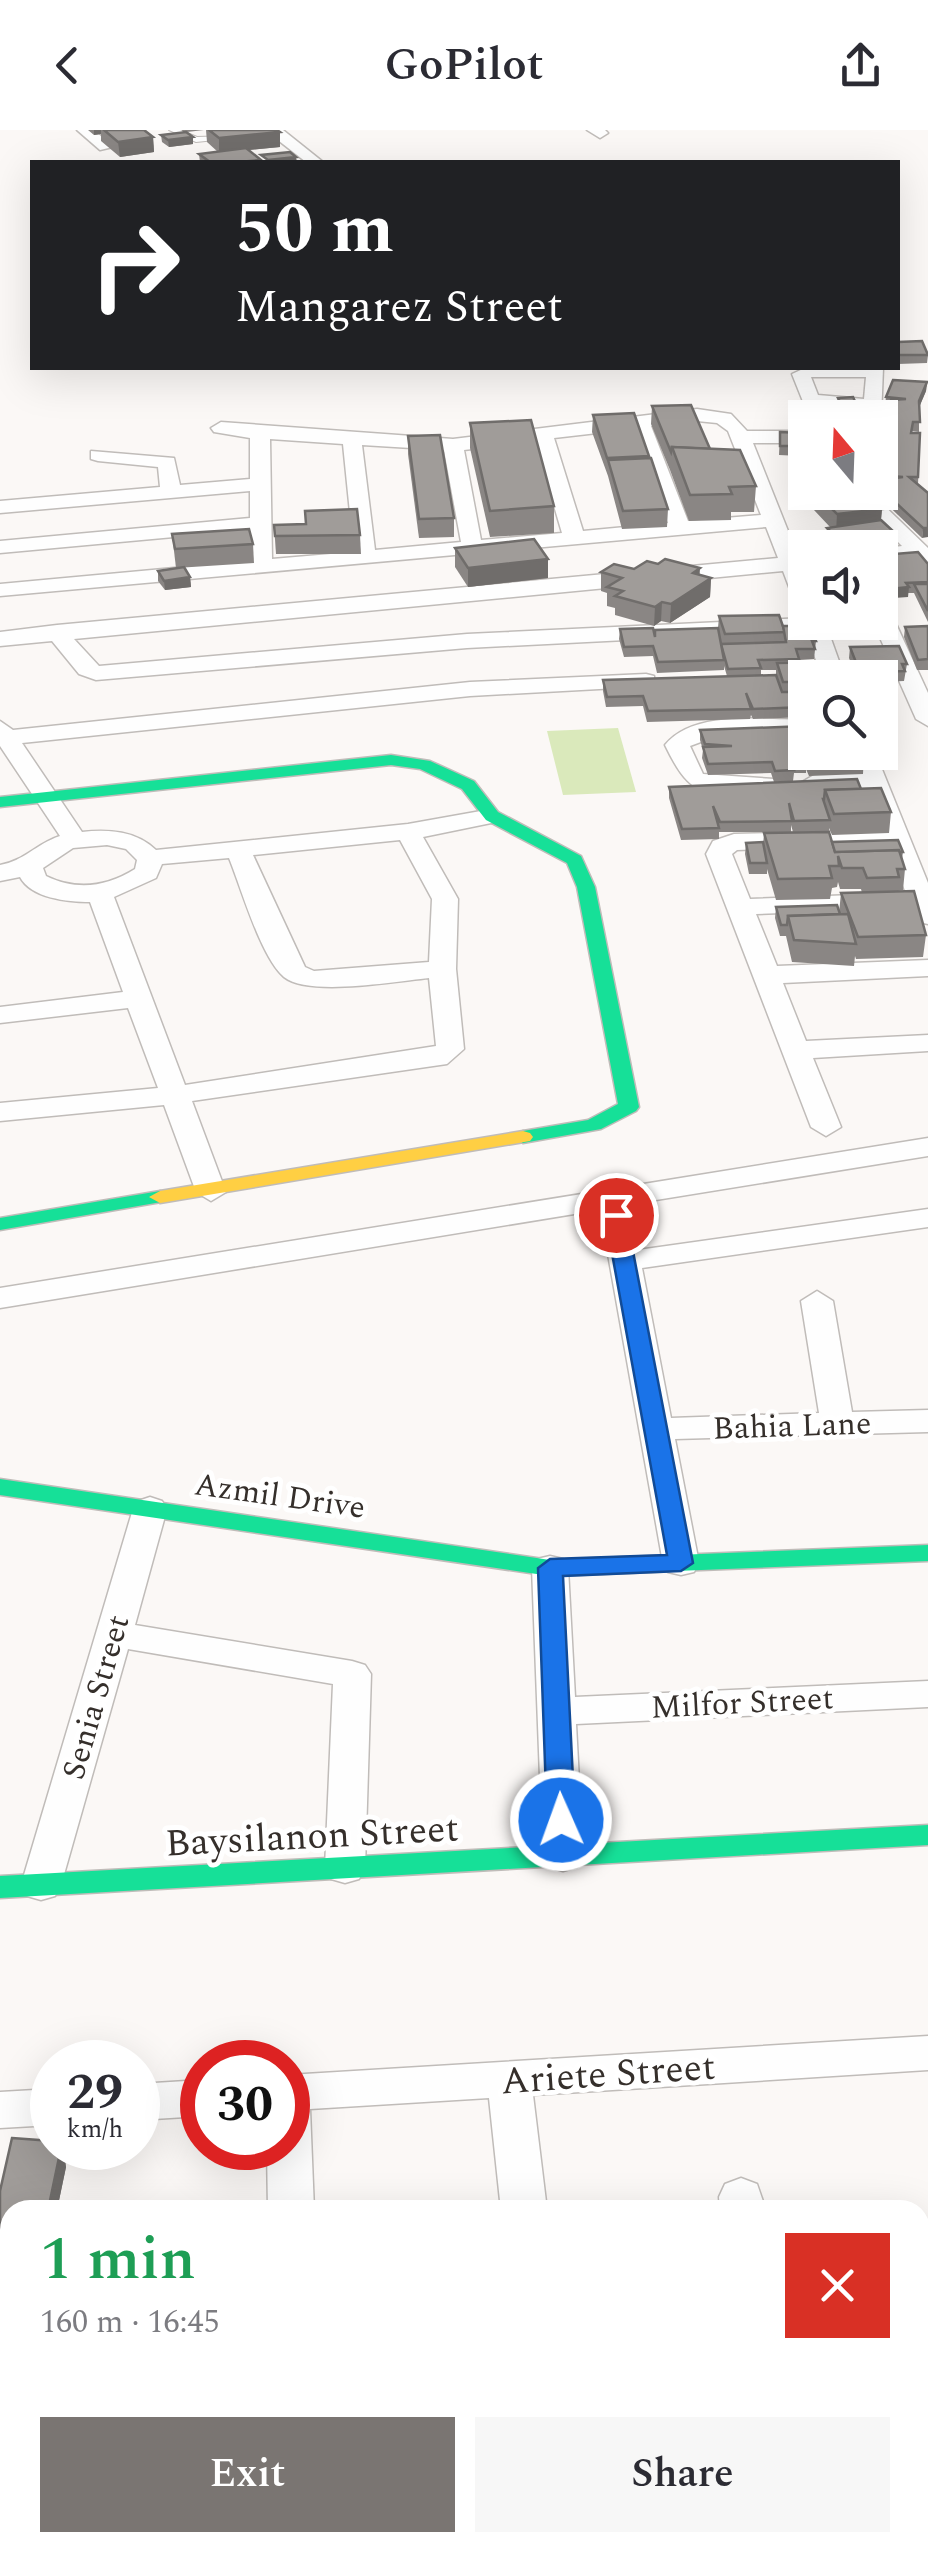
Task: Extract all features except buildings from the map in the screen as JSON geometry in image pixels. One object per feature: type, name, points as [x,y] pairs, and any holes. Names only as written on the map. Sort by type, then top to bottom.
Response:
[{"type":"street","points":[[85,130],[105,146]]},
{"type":"street","points":[[269,132],[311,160]]},
{"type":"street","points":[[221,428],[352,441],[453,445],[721,416],[734,422],[772,520],[788,547]]},
{"type":"street","points":[[640,424],[680,528]]},
{"type":"street","points":[[260,433],[261,566]]},
{"type":"street","points":[[741,438],[788,437]]},
{"type":"street","points":[[544,438],[574,538]]},
{"type":"street","points":[[352,441],[365,556]]},
{"type":"street","points":[[453,445],[472,546]]},
{"type":"street","points":[[98,455],[167,462],[171,492]]},
{"type":"street","points":[[0,508],[261,484]]},
{"type":"street","points":[[878,510],[921,549]]},
{"type":"street","points":[[0,590],[772,520]]},
{"type":"street","points":[[0,547],[261,523]]},
{"type":"street","points":[[56,632],[87,669],[96,673],[597,608],[788,564]]},
{"type":"street","points":[[0,639],[56,632],[597,608],[788,621]]},
{"type":"street","points":[[893,640],[926,712]]},
{"type":"street","points":[[74,839],[2,734],[470,689],[675,680]]},
{"type":"street","points":[[788,727],[702,730],[683,736],[677,745],[694,778],[702,783],[874,780]]},
{"type":"street","points":[[0,802],[391,760],[424,765],[468,785],[492,816],[575,860],[586,888],[629,1107],[594,1125],[211,1192],[0,1224]]},
{"type":"street","points":[[742,907],[925,908],[870,770]]},
{"type":"street","points":[[0,873],[30,867],[44,850],[74,839],[107,838],[135,844],[150,858],[408,832],[492,816]]},
{"type":"street","points":[[0,1112],[175,1095],[437,1058],[450,1049],[442,970],[445,899],[408,832]]},
{"type":"street","points":[[826,1128],[719,854],[722,846],[734,842],[897,837]]},
{"type":"street","points":[[238,849],[284,961],[295,973],[312,979],[442,970]]},
{"type":"street","points":[[30,867],[34,880],[50,889],[100,894],[129,886],[147,873],[150,858]]},
{"type":"street","points":[[100,894],[211,1192]]},
{"type":"street","points":[[768,975],[928,968]]},
{"type":"street","points":[[0,1015],[138,998]]},
{"type":"street","points":[[796,1050],[928,1043]]},
{"type":"street","points":[[0,1298],[928,1147]]},
{"type":"street","points":[[616,1215],[681,1563]]},
{"type":"street","points":[[624,1262],[928,1218]]},
{"type":"street","points":[[817,1302],[837,1424]]},
{"type":"street","name":"Bahia Lane","points":[[656,1430],[928,1421]]},
{"type":"street","name":"Azmil Drive","points":[[0,1487],[550,1568],[928,1553]]},
{"type":"street","name":"Senia Street","points":[[41,1885],[150,1509]]},
{"type":"street","points":[[550,1568],[562,1856]]},
{"type":"street","points":[[113,1634],[352,1674],[345,1868]]},
{"type":"street","name":"Milfor Street","points":[[557,1711],[928,1694]]},
{"type":"street","name":"Baysilanon Street","points":[[0,1888],[928,1835]]},
{"type":"street","name":"Ariete Street","points":[[310,2091],[928,2052]]},
{"type":"street","points":[[509,2079],[523,2200]]},
{"type":"street","points":[[0,2110],[30,2108]]},
{"type":"street","points":[[290,2170],[291,2200]]},
{"type":"lane","points":[[173,130],[196,140],[241,136]]},
{"type":"green space","points":[[618,728],[636,792],[563,795],[547,731]]},
{"type":"traffic: fast","points":[[0,802],[391,760],[424,765],[468,785],[492,816],[575,860],[586,887],[629,1107],[594,1125],[523,1137]]},
{"type":"traffic: fast","points":[[0,1224],[160,1197]]},
{"type":"traffic: fast","points":[[0,1487],[550,1568],[928,1553]]},
{"type":"traffic: fast","points":[[0,1887],[928,1835]]},
{"type":"traffic: slow","points":[[160,1197],[523,1137]]},
{"type":"route","points":[[561,1820],[550,1568],[681,1563],[616,1215]]}]
